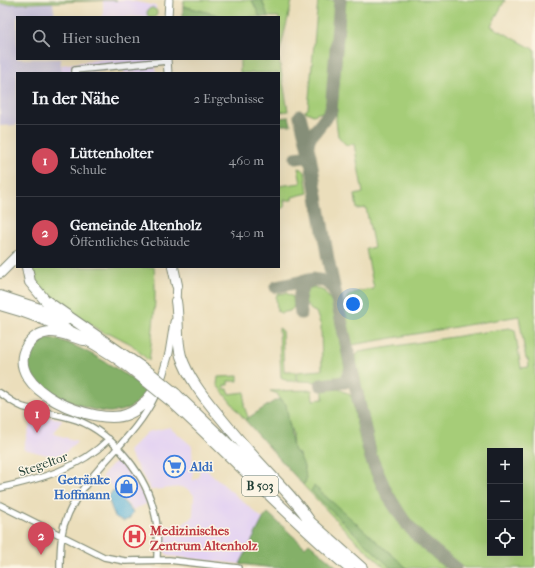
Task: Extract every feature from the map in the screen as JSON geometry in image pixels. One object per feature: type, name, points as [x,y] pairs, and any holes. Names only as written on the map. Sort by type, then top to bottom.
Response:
[{"type":"highway","points":[[0,273],[16,257]]},
{"type":"highway","points":[[27,268],[30,282],[36,290],[53,306],[86,330]]},
{"type":"highway","points":[[173,268],[177,285]]},
{"type":"highway","name":"B 503","points":[[0,296],[43,310],[86,330],[174,398],[362,568]]},
{"type":"highway","points":[[176,301],[179,320],[179,344],[189,373],[210,404],[267,471],[301,506],[312,523]]},
{"type":"highway","name":"B 503","points":[[0,305],[38,318],[84,340],[148,377]]},
{"type":"highway","name":"B 503","points":[[84,340],[49,332],[35,337],[26,347],[22,358],[25,373],[30,382],[41,392],[60,402],[88,413],[107,417],[120,417],[134,412],[144,403],[160,383]]},
{"type":"highway","name":"B 503","points":[[174,398],[210,436],[322,545],[349,568]]},
{"type":"street","points":[[168,16],[169,0]]},
{"type":"street","points":[[75,72],[75,70],[167,60],[168,72]]},
{"type":"street","points":[[60,568],[62,535],[70,512],[81,490],[119,448],[146,413],[160,383],[172,340],[176,301],[177,268]]},
{"type":"street","points":[[0,393],[24,408],[76,420],[109,439],[119,448],[148,492],[156,516],[157,560]]},
{"type":"street","name":"Stegeltor","points":[[0,488],[38,479],[69,468],[103,445],[109,439]]},
{"type":"street","points":[[0,505],[104,557],[124,561],[157,560],[238,568]]},
{"type":"shaded area","points":[[128,0],[156,6],[156,16],[103,16],[103,1]]},
{"type":"shaded area","points":[[53,3],[55,16],[16,16],[16,60],[60,60],[62,72],[16,72],[16,125],[0,126],[0,4]]},
{"type":"shaded area","points":[[97,60],[156,60],[156,72],[124,72],[124,68],[91,72],[62,72],[61,65]]},
{"type":"shaded area","points":[[33,415],[62,419],[54,434],[77,441],[60,458],[23,449]]},
{"type":"shaded area","points":[[170,427],[192,446],[193,481],[199,477],[200,464],[263,519],[240,564],[169,556],[163,550],[160,525],[179,527],[193,517],[194,495],[189,490],[181,487],[151,490],[128,451],[147,432]]},
{"type":"shaded area","points":[[120,457],[127,465],[148,503],[133,510],[102,476]]},
{"type":"green space","points":[[0,0],[117,0],[0,4]]},
{"type":"green space","points":[[184,0],[252,0],[260,16],[221,16],[183,6]]},
{"type":"green space","points":[[252,0],[262,0],[268,16],[260,16]]},
{"type":"green space","points":[[262,0],[292,1],[280,51],[280,16],[268,16]]},
{"type":"green space","points":[[318,0],[335,0],[326,106],[322,112],[313,115],[305,111],[308,109]]},
{"type":"green space","points":[[346,0],[505,0],[491,26],[535,50],[535,568],[464,568],[447,556],[428,539],[407,515],[389,485],[377,456],[355,357],[359,352],[509,328],[515,330],[521,368],[529,367],[528,359],[526,359],[519,316],[352,345],[346,318],[345,304],[350,295],[374,289],[366,249],[374,247],[366,208],[357,209],[355,195],[363,193],[354,144],[346,145],[338,136],[336,120]]},
{"type":"green space","points":[[183,6],[221,16],[183,16]]},
{"type":"green space","points":[[150,8],[154,8],[157,11],[156,16],[147,15],[147,11]]},
{"type":"green space","points":[[240,60],[279,60],[288,111],[280,112],[280,72],[240,72]]},
{"type":"green space","points":[[289,117],[291,125],[280,125],[280,118]]},
{"type":"green space","points":[[298,168],[305,172],[308,193],[292,197],[292,200],[284,200],[285,207],[280,209],[280,186],[301,183]]},
{"type":"green space","points":[[30,268],[154,268],[155,303],[149,361],[131,344],[110,333],[106,334],[57,305],[33,283]]},
{"type":"green space","points":[[314,287],[324,291],[332,302],[345,369],[338,378],[332,380],[318,382],[298,381],[297,372],[322,370],[321,326],[316,312],[306,304],[305,300],[305,295],[307,292]]},
{"type":"green space","points":[[286,293],[293,297],[294,307],[290,311],[281,313],[277,311],[276,297],[278,294]]},
{"type":"green space","points":[[279,328],[282,330],[284,372],[296,372],[296,381],[287,381],[281,377]]},
{"type":"green space","points":[[47,338],[58,340],[84,350],[113,366],[147,390],[137,402],[128,409],[112,412],[103,412],[91,409],[66,400],[41,386],[32,377],[27,367],[28,357],[31,351]]},
{"type":"green space","points":[[238,376],[238,381],[228,381],[228,385],[224,385],[224,389],[228,389],[229,394],[245,392],[244,406],[248,417],[245,420],[217,385],[218,377]]},
{"type":"green space","points":[[339,389],[349,394],[352,398],[366,461],[372,477],[388,506],[408,533],[445,568],[386,568],[355,540],[303,485],[306,481],[299,454],[293,449],[292,432],[281,400],[279,400],[278,394],[270,391],[312,390],[313,400],[323,399],[323,390]]},
{"type":"green space","points":[[276,400],[281,400],[286,404],[293,449],[301,459],[305,472],[306,481],[303,485],[245,420]]},
{"type":"green space","points":[[314,486],[407,568],[391,568],[311,491]]},
{"type":"green space","points":[[268,513],[305,547],[309,543],[338,568],[275,568],[240,564],[263,519]]},
{"type":"water","points":[[113,490],[133,512],[129,519],[124,521],[115,517],[108,498]]},
{"type":"taxiway","points":[[308,145],[309,139],[331,111],[340,0]]},
{"type":"taxiway","points":[[300,116],[310,156],[328,259],[371,458],[388,496],[405,522],[419,538],[455,568]]},
{"type":"taxiway","points":[[296,158],[310,156]]},
{"type":"taxiway","points":[[276,287],[313,279]]},
{"type":"taxiway","points":[[301,313],[300,293],[308,282],[313,280],[323,281],[332,287],[335,292]]},
{"type":"taxiway","points":[[321,385],[345,382],[351,369]]},
{"type":"place","name":"Lüttenholter","points":[[37,433]]},
{"type":"place","name":"Aldi","points":[[174,466]]},
{"type":"place","name":"Getränke Hoffmann","points":[[126,486]]},
{"type":"place","name":"Medizinisches Zentrum Altenholz","points":[[134,537]]},
{"type":"place","name":"Gemeinde Altenholz","points":[[41,555]]}]
